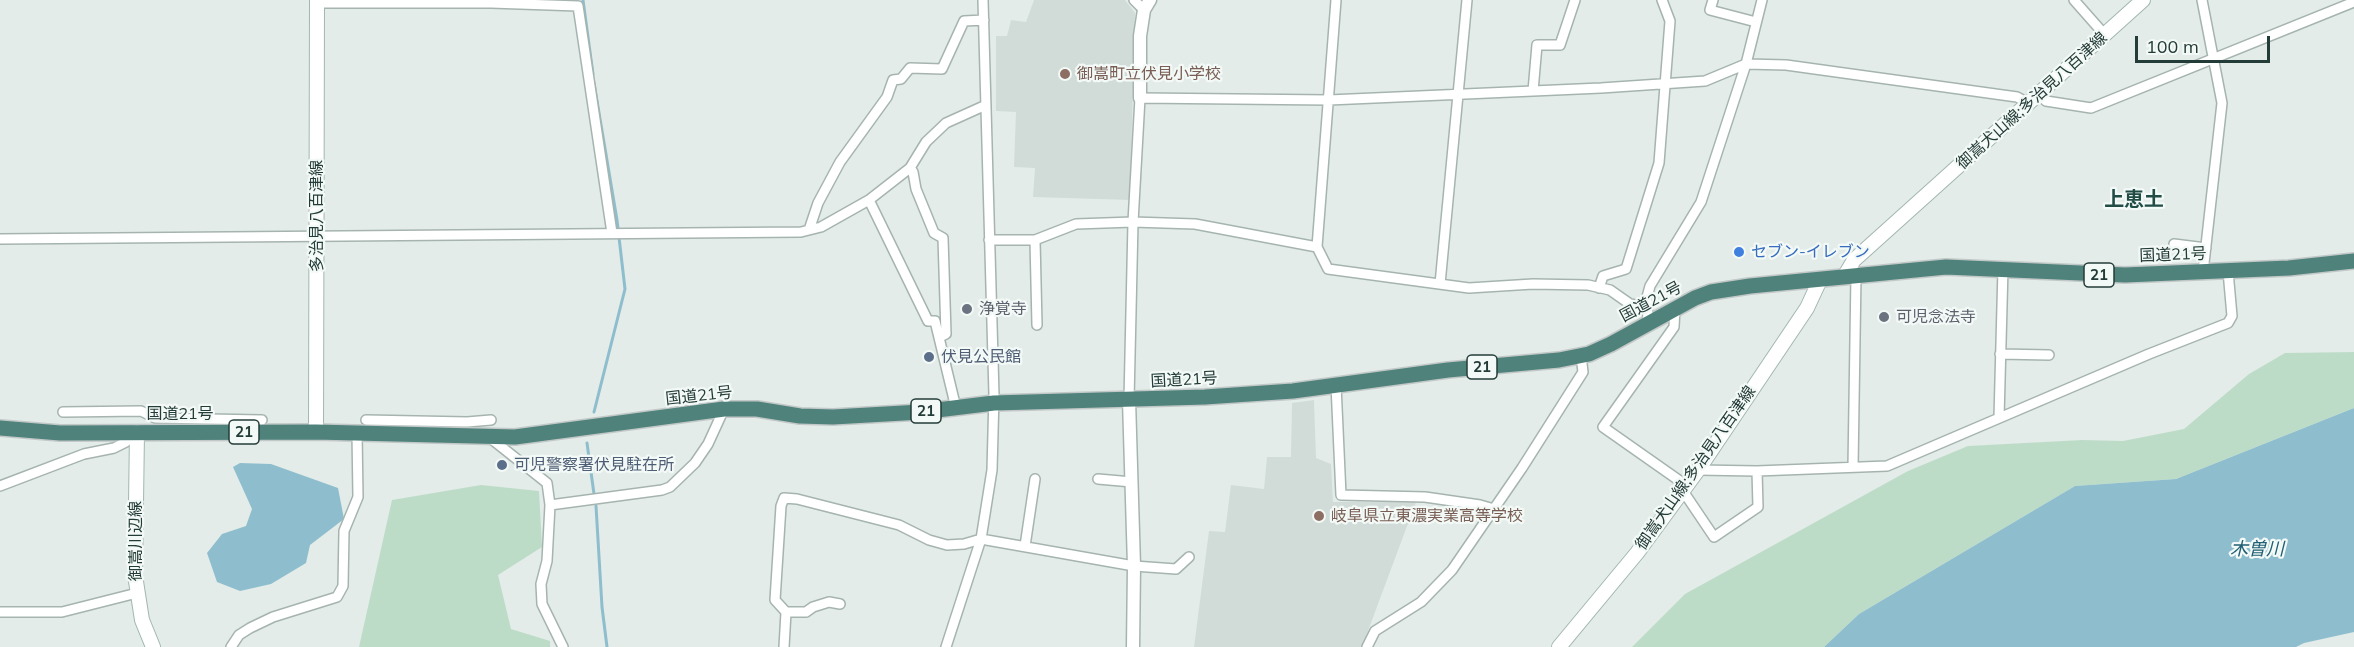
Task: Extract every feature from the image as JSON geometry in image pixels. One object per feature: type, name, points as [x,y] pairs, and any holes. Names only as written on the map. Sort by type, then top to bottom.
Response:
[{"type":"highway","name":"国道21号","points":[[0,428],[60,433],[316,432],[489,437],[541,435],[724,409],[757,409],[800,416],[832,417],[994,404],[1282,392],[1448,370],[1581,356],[1611,344],[1695,298],[1720,291],[1946,267],[2003,268],[2103,275],[2289,268],[2354,261]]},
{"type":"main road","name":"御嵩犬山線;多治見八百津線","points":[[1850,276],[1854,260],[2143,0]]},
{"type":"main road","name":"多治見八百津線","points":[[316,432],[317,2]]},
{"type":"main road","name":"御嵩犬山線;多治見八百津線","points":[[1559,647],[1630,562],[1685,489],[1807,308],[1820,280]]},
{"type":"main road","name":"御嵩川辺線","points":[[137,432],[135,575],[142,620],[153,647]]},
{"type":"street","points":[[946,647],[981,539],[992,470],[994,404],[983,0]]},
{"type":"street","points":[[1133,647],[1134,566],[1129,400],[1133,222],[1140,98],[1140,36],[1147,5],[1134,0]]},
{"type":"street","points":[[1336,0],[1317,247],[1328,269],[1469,288],[1533,284],[1588,285],[1610,290],[1630,304],[1646,307]]},
{"type":"street","points":[[1440,284],[1467,0]]},
{"type":"street","points":[[1533,91],[1537,45],[1560,45],[1575,0]]},
{"type":"street","points":[[1599,288],[1603,276],[1626,269],[1639,232],[1643,208],[1659,163],[1670,21],[1662,0]]},
{"type":"street","points":[[1713,0],[1710,10],[1756,22]]},
{"type":"street","points":[[1648,323],[1646,307],[1650,286],[1701,202],[1746,64],[1762,0]]},
{"type":"street","points":[[2074,0],[2104,34]]},
{"type":"street","points":[[2202,0],[2222,103],[2203,272]]},
{"type":"street","points":[[317,2],[578,6],[612,233]]},
{"type":"street","points":[[1140,98],[1329,100],[1666,85],[1706,81],[1746,64],[1786,65],[2091,108],[2354,2]]},
{"type":"street","points":[[809,230],[818,204],[840,162],[887,97],[893,80],[902,79],[910,68],[942,69],[964,21],[984,20]]},
{"type":"street","points":[[0,239],[801,232],[821,227],[869,200],[910,168],[926,142],[946,123],[986,105]]},
{"type":"street","points":[[910,168],[914,172],[916,189],[934,233],[943,238],[946,334],[940,336]]},
{"type":"street","points":[[869,200],[928,321],[935,321],[956,408]]},
{"type":"street","points":[[989,240],[1035,240],[1076,224],[1133,222],[1195,224],[1317,247]]},
{"type":"street","points":[[1035,240],[1037,325]]},
{"type":"street","points":[[2174,244],[2206,248]]},
{"type":"street","points":[[1999,418],[2003,268]]},
{"type":"street","points":[[1698,470],[1757,471],[1887,466],[2149,354],[2228,323],[2232,316],[2228,271]]},
{"type":"street","points":[[1850,276],[1853,467]]},
{"type":"street","points":[[1675,308],[1674,327],[1604,428],[1685,489],[1714,537],[1758,507],[1757,471]]},
{"type":"street","points":[[2000,354],[2049,355]]},
{"type":"street","points":[[1367,647],[1375,632],[1421,602],[1452,570],[1540,441],[1583,372],[1581,356]]},
{"type":"street","points":[[1336,385],[1341,495],[1425,497],[1494,509]]},
{"type":"street","points":[[550,505],[670,487],[695,463],[708,444],[724,409]]},
{"type":"street","points":[[63,412],[141,411],[155,418],[262,420]]},
{"type":"street","points":[[366,420],[467,422],[491,420]]},
{"type":"street","points":[[0,486],[84,454],[114,447],[126,442],[137,432]]},
{"type":"street","points":[[231,647],[239,635],[250,628],[273,617],[337,597],[344,586],[344,531],[358,497],[357,433]]},
{"type":"street","points":[[489,437],[547,483],[550,505],[547,561],[541,584],[542,604],[563,647]]},
{"type":"street","points":[[1025,546],[1035,479]]},
{"type":"street","points":[[1098,479],[1132,482]]},
{"type":"street","points":[[784,647],[786,612],[775,600],[781,506],[784,498],[797,499],[900,525],[929,540],[946,545],[964,544],[981,539],[1134,566],[1176,569],[1190,557]]},
{"type":"street","points":[[0,612],[62,612],[137,593]]},
{"type":"street","points":[[786,612],[806,612],[829,602],[840,604]]},
{"type":"shaded area","name":"御嵩町立伏見小学校","points":[[1034,0],[1125,0],[1135,13],[1130,200],[1033,197],[1035,168],[1014,167],[1016,112],[996,111],[996,36],[1007,36],[1011,20],[1026,22]]},
{"type":"shaded area","name":"岐阜県立東濃実業高等学校","points":[[1314,400],[1316,458],[1331,464],[1333,502],[1416,502],[1362,647],[1194,647],[1209,531],[1225,532],[1231,485],[1264,489],[1267,457],[1291,457],[1292,403]]},
{"type":"green space","points":[[2354,352],[2354,408],[2176,479],[2075,486],[1859,614],[1824,647],[1632,647],[1685,594],[1908,471],[1968,446],[2082,440],[2123,441],[2184,429],[2249,374],[2285,353]]},
{"type":"green space","points":[[481,485],[539,491],[542,547],[498,575],[511,629],[550,641],[550,647],[359,647],[392,500]]},
{"type":"water","name":"木曽川","points":[[2354,408],[2354,632],[2304,643],[2296,647],[1824,647],[1859,614],[2075,486],[2176,479]]},
{"type":"water","points":[[240,463],[271,464],[338,488],[344,519],[310,545],[306,563],[271,584],[240,591],[217,582],[207,553],[222,534],[246,526],[252,509],[233,467]]},
{"type":"waterway","points":[[583,0],[593,74]]},
{"type":"waterway","points":[[594,83],[617,220],[625,289],[594,412]]},
{"type":"waterway","points":[[587,443],[594,494]]},
{"type":"waterway","points":[[596,506],[602,607],[607,647]]},
{"type":"place","name":"御嵩町立伏見小学校","points":[[1065,74]]},
{"type":"place","name":"セブン-イレブン","points":[[1739,252]]},
{"type":"place","name":"浄覚寺","points":[[967,309]]},
{"type":"place","name":"可児念法寺","points":[[1884,317]]},
{"type":"place","name":"伏見公民館","points":[[929,357]]},
{"type":"place","name":"可児警察署伏見駐在所","points":[[502,465]]},
{"type":"place","name":"岐阜県立東濃実業高等学校","points":[[1319,516]]},
{"type":"district","name":"上恵土","points":[[2134,200]]}]
